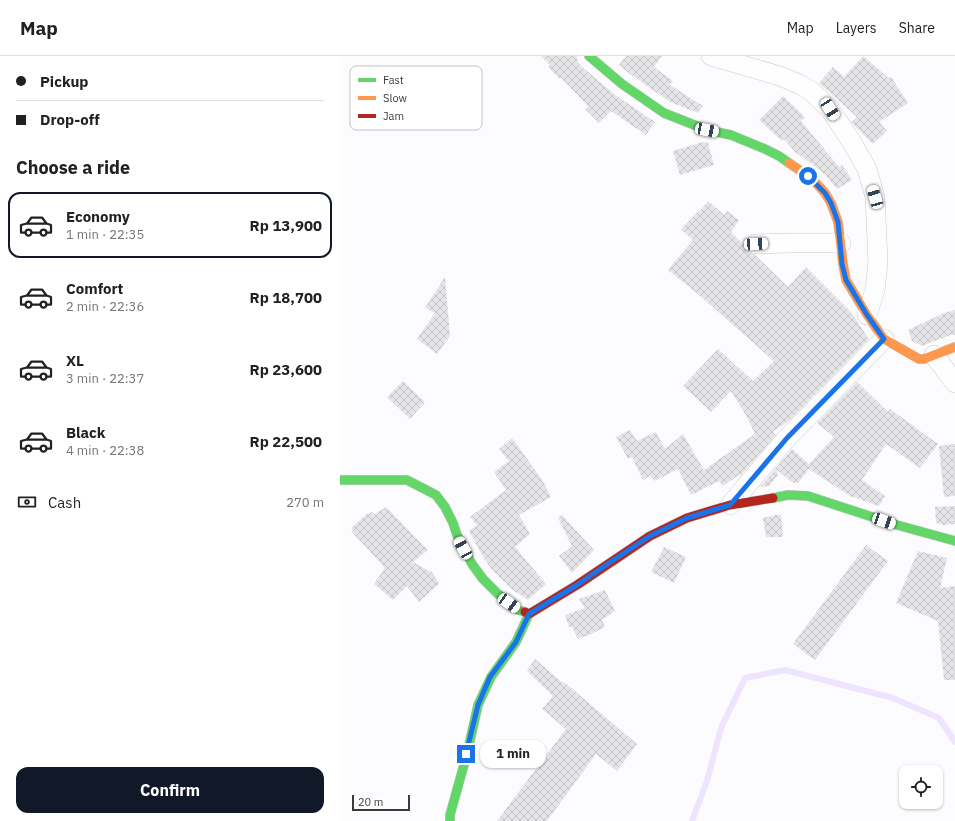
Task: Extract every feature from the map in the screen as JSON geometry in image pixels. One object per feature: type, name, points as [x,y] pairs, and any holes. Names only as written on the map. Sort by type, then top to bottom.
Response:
[{"type":"street","points":[[589,56],[622,84],[664,113],[707,130],[731,135],[765,149],[779,156],[808,176],[825,193],[831,203],[838,222],[842,264],[846,280],[867,315],[884,339],[919,359],[955,347]]},
{"type":"street","points":[[711,56],[780,76],[811,91],[830,109],[851,141],[867,169],[875,197],[878,262],[875,290],[867,315]]},
{"type":"street","points":[[756,244],[841,243]]},
{"type":"street","points":[[730,505],[787,438],[884,339]]},
{"type":"street","points":[[934,355],[955,383]]},
{"type":"street","points":[[340,480],[407,480],[436,495],[445,507],[453,523],[457,536],[472,564],[483,579],[518,610],[529,614]]},
{"type":"street","points":[[450,821],[450,815],[478,705],[490,677],[516,642],[529,614],[577,585],[650,536],[687,518],[730,505],[788,495],[808,496],[897,525],[955,541]]},
{"type":"building","points":[[541,56],[577,56],[577,61],[581,66],[614,94],[655,122],[646,135],[611,111],[599,123],[585,109],[588,106],[548,67],[550,65]]},
{"type":"building","points":[[626,56],[662,56],[654,67],[673,81],[670,85],[703,106],[698,113],[670,102],[630,74],[619,65]]},
{"type":"building","points":[[863,56],[889,78],[891,77],[908,103],[879,122],[887,131],[873,144],[851,122],[857,117],[819,83],[833,67],[844,77]]},
{"type":"building","points":[[783,96],[805,117],[801,121],[839,167],[842,165],[852,180],[837,189],[816,167],[795,152],[784,139],[782,141],[759,120]]},
{"type":"building","points":[[703,142],[708,143],[714,165],[680,175],[673,151]]},
{"type":"building","points":[[708,201],[724,215],[727,211],[739,220],[731,232],[750,253],[754,254],[788,287],[806,267],[850,311],[869,339],[791,419],[773,432],[776,435],[740,476],[739,475],[723,486],[719,481],[691,495],[678,469],[655,481],[650,476],[643,480],[632,457],[628,459],[616,437],[630,430],[637,441],[656,432],[665,449],[683,434],[704,470],[755,434],[747,417],[731,391],[711,412],[683,386],[718,349],[753,381],[774,361],[698,294],[668,270],[693,240],[681,229]]},
{"type":"building","points":[[445,277],[450,336],[437,354],[417,339],[435,313],[425,308]]},
{"type":"building","points":[[955,310],[955,335],[950,335],[922,346],[912,341],[908,330],[944,313]]},
{"type":"building","points":[[403,381],[425,402],[410,419],[387,397]]},
{"type":"building","points":[[857,382],[888,412],[890,409],[938,444],[920,468],[886,444],[862,480],[885,496],[879,506],[850,496],[809,469],[798,483],[793,483],[777,470],[778,475],[769,486],[760,487],[792,449],[809,464],[834,437],[817,423]]},
{"type":"building","points":[[512,438],[543,481],[551,497],[519,515],[530,534],[515,547],[546,584],[528,600],[513,590],[493,571],[483,557],[469,531],[477,525],[470,517],[506,490],[494,472],[509,461],[499,449]]},
{"type":"building","points":[[955,444],[955,496],[944,497],[939,446]]},
{"type":"building","points":[[955,506],[955,524],[944,525],[936,523],[935,507]]},
{"type":"building","points":[[386,507],[428,550],[413,562],[433,573],[439,584],[419,602],[407,586],[393,600],[374,584],[385,568],[352,532],[353,531],[351,528],[368,513],[369,514],[371,512],[375,514]]},
{"type":"building","points":[[781,514],[783,537],[766,537],[763,518]]},
{"type":"building","points":[[562,515],[594,550],[572,573],[559,556],[572,546],[558,518]]},
{"type":"building","points":[[866,545],[888,561],[815,660],[793,644]]},
{"type":"building","points":[[664,547],[686,557],[674,583],[651,572]]},
{"type":"building","points":[[918,551],[947,558],[940,588],[955,586],[955,680],[944,680],[938,621],[896,603]]},
{"type":"building","points":[[605,590],[615,611],[602,620],[605,627],[578,639],[572,627],[569,627],[565,615],[585,608],[579,599]]},
{"type":"building","points":[[535,659],[637,744],[617,771],[596,754],[547,821],[497,821],[566,729],[542,709],[553,696],[527,671]]},
{"type":"waterway","points":[[692,821],[707,781],[721,728],[745,678],[785,670],[893,698],[939,718],[955,742]]},
{"type":"traffic: fast","points":[[589,56],[622,84],[664,113],[707,130],[731,135],[765,149],[789,163]]},
{"type":"traffic: fast","points":[[340,480],[407,480],[436,495],[445,507],[472,564],[483,579],[509,603],[518,610],[525,612]]},
{"type":"traffic: fast","points":[[773,498],[788,495],[808,496],[897,525],[955,541]]},
{"type":"traffic: fast","points":[[450,821],[450,815],[467,754],[478,705],[491,677],[516,642],[529,614]]},
{"type":"traffic: slow","points":[[789,163],[817,184],[831,203],[838,222],[846,280],[867,315],[884,339],[919,359],[924,359],[955,347]]},
{"type":"traffic: jam","points":[[525,612],[529,614],[577,585],[650,536],[687,518],[730,505],[773,498]]},
{"type":"route","points":[[466,754],[478,705],[490,677],[516,642],[529,614],[577,585],[650,536],[687,518],[730,505],[787,438],[884,339],[867,315],[846,280],[842,264],[838,222],[831,203],[825,193],[808,176]]}]
